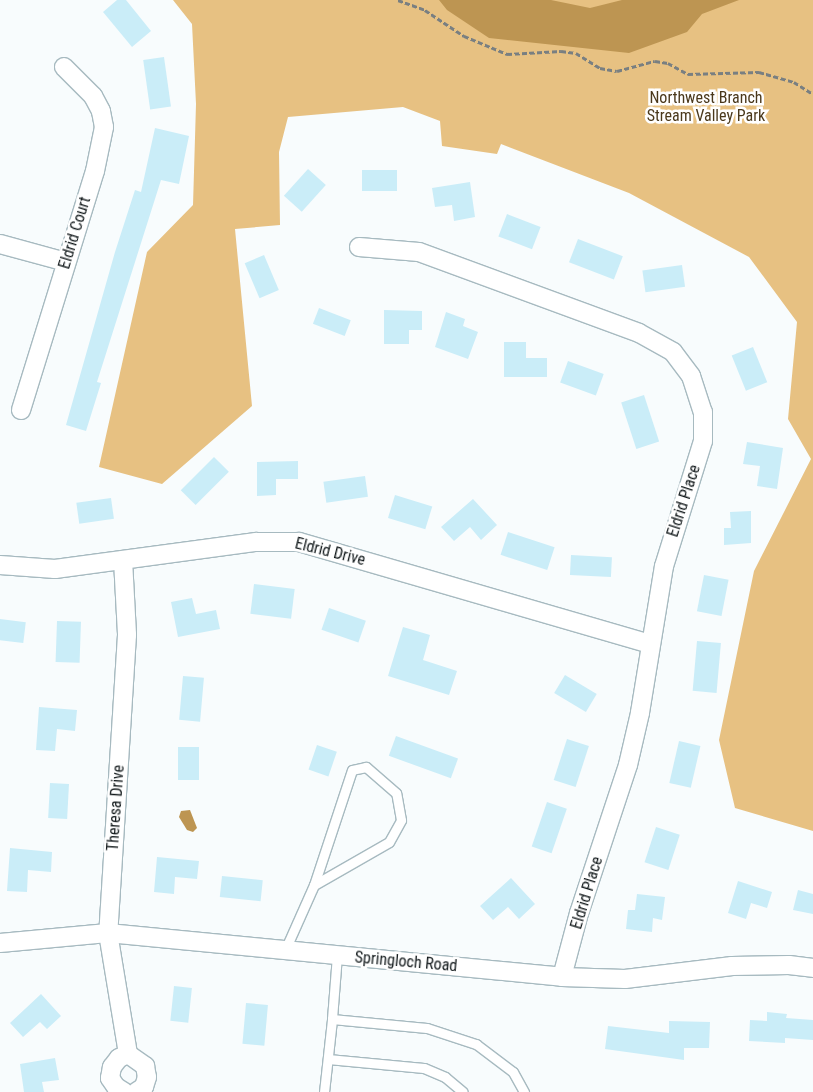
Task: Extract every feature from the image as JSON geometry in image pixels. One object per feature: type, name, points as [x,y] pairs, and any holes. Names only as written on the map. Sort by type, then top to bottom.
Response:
[{"type":"street","name":"Eldrid Court","points":[[21,410],[95,171],[104,127],[101,111],[93,96],[64,67]]},
{"type":"street","points":[[0,244],[66,262]]},
{"type":"street","name":"Eldrid Place","points":[[359,247],[419,252],[638,333],[673,352],[692,376],[703,412],[703,441],[664,566],[628,765],[579,913],[562,977]]},
{"type":"street","name":"Eldrid Drive","points":[[0,565],[55,569],[256,542],[299,542],[650,644]]},
{"type":"street","name":"Theresa Drive","points":[[123,560],[127,635],[108,933],[128,1054]]},
{"type":"street","name":"Springloch Road","points":[[0,943],[108,933],[562,977],[624,979],[732,966],[789,965],[813,968]]},
{"type":"street","points":[[124,1092],[116,1087],[110,1078],[112,1067],[119,1058],[128,1054],[145,1066],[147,1077],[144,1087],[136,1092]]},
{"type":"lane","points":[[285,950],[314,885],[352,770],[366,767],[396,793],[401,820],[389,842],[314,885]]},
{"type":"lane","points":[[324,1092],[337,955]]},
{"type":"lane","points":[[332,1020],[427,1028],[476,1044],[513,1072],[524,1092]]},
{"type":"lane","points":[[328,1059],[424,1068],[445,1076],[463,1092]]},
{"type":"path","points":[[398,0],[425,10],[464,36],[506,54],[561,51],[576,54],[600,68],[617,71],[654,61],[668,63],[688,74],[759,72],[794,82],[813,94]]},
{"type":"green space","name":"Northwest Branch Stream Valley Park","points":[[173,0],[813,0],[813,831],[735,808],[719,740],[754,571],[811,459],[788,419],[797,322],[749,257],[629,193],[501,144],[497,154],[442,146],[440,121],[403,107],[288,117],[279,152],[280,225],[235,229],[252,406],[162,484],[99,467],[147,252],[193,205],[196,104],[192,24]]},
{"type":"shaded area","points":[[439,0],[551,0],[590,8],[622,0],[739,0],[702,14],[687,32],[629,53],[489,38],[447,10]]},
{"type":"shaded area","points":[[190,810],[197,828],[193,832],[187,830],[179,817],[181,811]]},
{"type":"building","points":[[117,0],[126,0],[151,31],[132,47],[103,12]]},
{"type":"building","points":[[164,57],[171,107],[150,109],[143,60]]},
{"type":"building","points":[[155,128],[189,136],[179,184],[161,180],[97,382],[101,383],[86,431],[66,425],[115,252],[135,190],[141,192]]},
{"type":"building","points":[[308,169],[326,185],[302,212],[284,196]]},
{"type":"building","points":[[362,170],[397,170],[397,191],[362,191]]},
{"type":"building","points":[[470,182],[475,217],[454,221],[452,205],[435,207],[432,188]]},
{"type":"building","points":[[507,214],[541,227],[532,249],[498,236]]},
{"type":"building","points":[[578,239],[623,256],[614,280],[569,262]]},
{"type":"building","points":[[264,255],[279,290],[260,298],[245,263]]},
{"type":"building","points":[[682,265],[685,287],[645,292],[642,271]]},
{"type":"building","points":[[319,308],[351,320],[345,336],[313,324]]},
{"type":"building","points":[[384,310],[422,311],[422,330],[409,330],[409,344],[384,344]]},
{"type":"building","points":[[446,312],[465,319],[463,326],[478,332],[468,359],[435,347]]},
{"type":"building","points":[[504,342],[526,342],[526,358],[547,358],[547,377],[504,377]]},
{"type":"building","points":[[753,347],[767,382],[746,391],[732,356]]},
{"type":"building","points":[[568,361],[604,374],[596,396],[560,383]]},
{"type":"building","points":[[644,395],[659,442],[636,449],[621,402]]},
{"type":"building","points":[[747,442],[783,448],[777,489],[757,486],[760,466],[743,464]]},
{"type":"building","points":[[214,457],[229,472],[196,505],[181,490]]},
{"type":"building","points":[[298,461],[298,479],[276,479],[276,495],[257,496],[257,462]]},
{"type":"building","points":[[365,476],[368,497],[326,503],[323,482]]},
{"type":"building","points":[[395,495],[432,506],[425,529],[388,518]]},
{"type":"building","points":[[111,498],[114,519],[79,524],[76,503]]},
{"type":"building","points":[[473,499],[497,525],[481,540],[470,527],[454,541],[441,527]]},
{"type":"building","points":[[751,511],[751,543],[724,545],[724,528],[731,528],[730,512]]},
{"type":"building","points":[[508,532],[555,547],[547,570],[501,555]]},
{"type":"building","points":[[571,555],[612,557],[611,577],[570,575]]},
{"type":"building","points":[[704,575],[729,580],[721,616],[697,611]]},
{"type":"building","points":[[254,584],[295,589],[291,619],[250,614]]},
{"type":"building","points":[[192,598],[196,614],[216,610],[220,629],[178,637],[171,602]]},
{"type":"building","points":[[329,608],[366,621],[358,642],[322,630]]},
{"type":"building","points":[[0,619],[26,622],[23,643],[0,640]]},
{"type":"building","points":[[57,621],[81,622],[80,663],[56,662]]},
{"type":"building","points":[[403,627],[430,635],[423,660],[457,671],[449,695],[388,676]]},
{"type":"building","points":[[697,641],[721,643],[717,693],[693,691]]},
{"type":"building","points":[[565,675],[597,694],[586,712],[554,693]]},
{"type":"building","points":[[183,676],[204,678],[200,722],[179,720]]},
{"type":"building","points":[[39,707],[77,710],[75,731],[57,729],[55,751],[36,750]]},
{"type":"building","points":[[396,736],[458,759],[451,778],[389,756]]},
{"type":"building","points":[[567,739],[589,746],[576,787],[554,780]]},
{"type":"building","points":[[679,741],[700,746],[691,788],[669,783]]},
{"type":"building","points":[[317,745],[337,752],[328,776],[309,770]]},
{"type":"building","points":[[178,747],[199,747],[199,780],[178,780]]},
{"type":"building","points":[[50,783],[69,784],[67,819],[48,818]]},
{"type":"building","points":[[547,802],[567,809],[552,853],[532,846]]},
{"type":"building","points":[[656,827],[680,835],[668,870],[645,862]]},
{"type":"building","points":[[10,848],[52,852],[51,872],[28,870],[27,892],[7,891]]},
{"type":"building","points":[[157,857],[199,861],[197,879],[175,877],[174,894],[154,892]]},
{"type":"building","points":[[222,876],[263,880],[261,901],[220,897]]},
{"type":"building","points":[[511,878],[535,904],[519,919],[508,907],[493,920],[480,906]]},
{"type":"building","points":[[738,881],[772,892],[767,908],[751,903],[746,919],[728,913]]},
{"type":"building","points":[[798,890],[813,894],[813,914],[793,910]]},
{"type":"building","points":[[637,894],[665,897],[662,920],[653,918],[652,932],[626,929],[628,910],[635,910]]},
{"type":"building","points":[[174,986],[192,988],[188,1023],[170,1021]]},
{"type":"building","points":[[41,994],[61,1016],[47,1029],[40,1022],[23,1037],[10,1023]]},
{"type":"building","points":[[246,1003],[268,1005],[264,1046],[242,1044]]},
{"type":"building","points":[[767,1012],[787,1014],[786,1018],[813,1020],[813,1040],[785,1038],[785,1043],[749,1041],[750,1020],[767,1021]]},
{"type":"building","points":[[669,1021],[710,1022],[709,1048],[684,1048],[684,1060],[605,1049],[608,1026],[669,1033]]},
{"type":"building","points":[[55,1058],[59,1080],[42,1082],[44,1092],[24,1092],[20,1064]]}]
